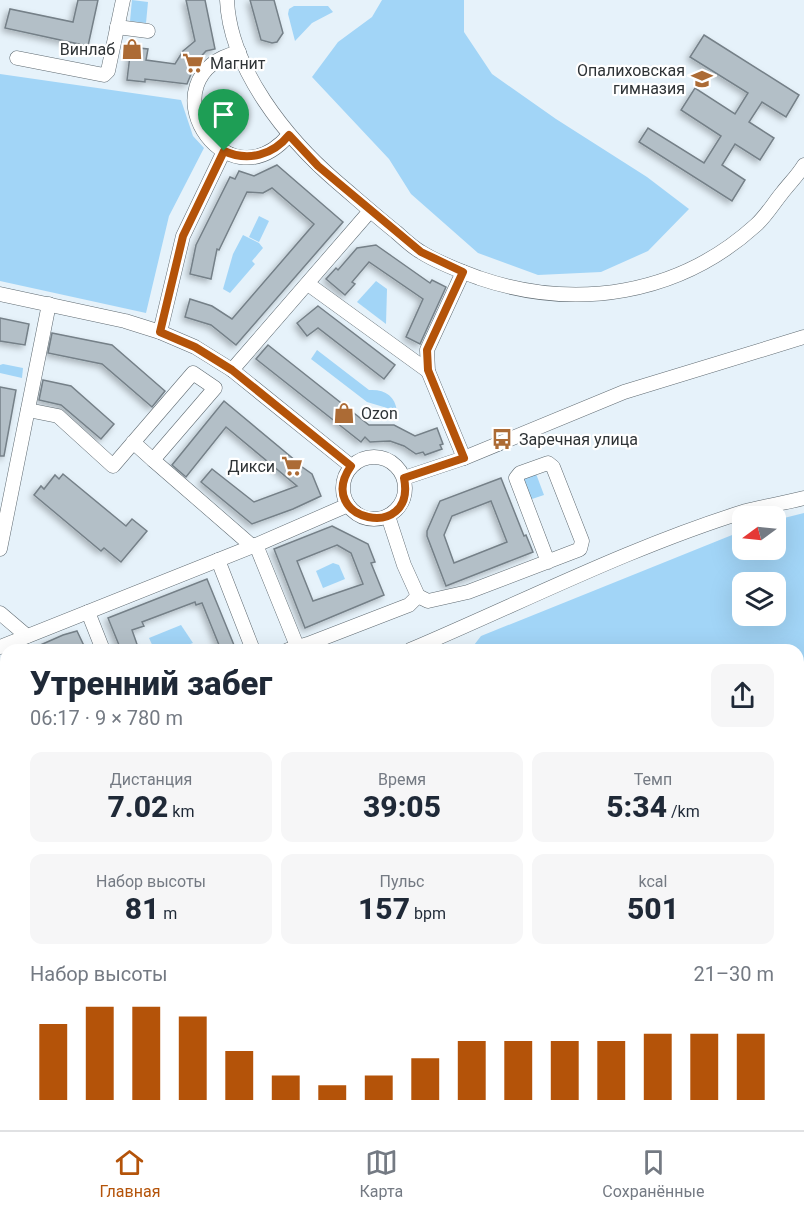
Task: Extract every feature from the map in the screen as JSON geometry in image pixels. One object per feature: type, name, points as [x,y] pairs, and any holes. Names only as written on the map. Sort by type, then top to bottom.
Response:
[{"type":"street","points":[[17,58],[104,75],[108,70],[123,0]]},
{"type":"street","points":[[227,0],[227,9],[239,52],[263,99],[289,135],[318,166],[421,252],[463,272],[509,288],[565,295],[621,292],[663,281],[711,258],[757,225],[804,166]]},
{"type":"street","points":[[117,27],[148,31]]},
{"type":"street","points":[[239,52],[222,57],[208,68],[199,82],[195,93],[195,116],[202,132],[213,145],[245,157],[262,154],[277,147],[289,135]]},
{"type":"street","points":[[160,332],[183,236],[224,151]]},
{"type":"street","points":[[232,370],[370,211]]},
{"type":"street","points":[[463,272],[427,350],[428,370],[464,458]]},
{"type":"street","points":[[308,284],[428,370]]},
{"type":"street","points":[[0,294],[125,321],[160,332],[195,347],[232,370],[351,466]]},
{"type":"street","points":[[0,549],[49,304]]},
{"type":"street","points":[[404,478],[464,458],[624,392],[804,337]]},
{"type":"street","points":[[28,410],[58,416],[113,466],[193,373],[215,388],[153,460]]},
{"type":"street","points":[[133,442],[254,545],[291,644]]},
{"type":"street","points":[[365,457],[381,457],[396,464],[404,478],[406,486],[398,509],[388,516],[376,519],[360,516],[348,504],[343,489],[346,473],[351,466],[365,457]]},
{"type":"street","points":[[388,516],[404,565],[418,596],[428,601],[468,592],[548,562],[578,550],[582,545],[553,467],[548,463],[520,473],[516,478],[548,562]]},
{"type":"street","points":[[437,644],[567,581],[674,537],[748,511],[804,498]]},
{"type":"street","points":[[7,644],[218,560],[348,504]]},
{"type":"street","points":[[218,560],[251,644]]},
{"type":"street","points":[[308,644],[409,605],[418,596]]},
{"type":"street","points":[[88,612],[101,644]]},
{"type":"street","points":[[0,613],[27,636]]},
{"type":"shaded area","points":[[132,0],[148,2],[146,23],[130,21]]},
{"type":"shaded area","points":[[382,0],[464,0],[464,32],[492,74],[556,119],[647,177],[689,209],[648,251],[601,272],[538,275],[478,253],[411,194],[389,159],[312,77],[338,42],[372,17]]},
{"type":"shaded area","points":[[294,6],[328,6],[333,12],[312,23],[295,41],[288,14],[289,9]]},
{"type":"shaded area","points":[[0,74],[181,100],[193,136],[204,148],[169,216],[146,313],[0,281]]},
{"type":"shaded area","points":[[259,216],[269,221],[259,242],[249,237]]},
{"type":"shaded area","points":[[243,235],[259,243],[263,248],[252,261],[255,264],[230,293],[223,289],[233,254]]},
{"type":"shaded area","points":[[376,281],[387,289],[386,324],[357,302]]},
{"type":"shaded area","points":[[317,350],[369,390],[388,394],[394,401],[397,411],[367,402],[311,359]]},
{"type":"shaded area","points":[[0,365],[23,368],[22,378],[0,373]]},
{"type":"shaded area","points":[[535,471],[544,495],[529,500],[520,477]]},
{"type":"shaded area","points":[[804,513],[804,644],[475,644],[481,636],[732,535],[732,560],[786,560],[786,518]]},
{"type":"shaded area","points":[[333,563],[339,565],[345,579],[323,588],[316,571]]},
{"type":"shaded area","points":[[181,625],[193,643],[152,644],[149,638]]},
{"type":"building","points":[[78,0],[98,0],[88,46],[5,28],[10,9],[73,22]]},
{"type":"building","points":[[186,0],[205,0],[215,49],[206,51],[196,62],[187,84],[145,79],[145,82],[127,80],[131,47],[148,49],[146,60],[175,64],[183,51],[195,41]]},
{"type":"building","points":[[250,0],[274,0],[283,33],[277,42],[261,40]]},
{"type":"building","points":[[704,35],[799,95],[786,117],[762,102],[749,122],[774,138],[760,160],[735,144],[722,165],[745,180],[732,201],[639,142],[648,128],[704,163],[721,136],[681,110],[695,88],[735,114],[748,93],[690,57]]},
{"type":"building","points":[[277,165],[343,222],[236,345],[211,325],[185,317],[190,299],[212,306],[232,319],[314,224],[272,188],[263,193],[247,192],[219,250],[217,249],[211,279],[190,274],[196,245],[230,177],[235,179],[239,171],[254,176]]},
{"type":"building","points":[[376,245],[430,283],[432,280],[446,287],[420,344],[406,337],[423,299],[369,262],[352,282],[355,284],[345,295],[326,279],[336,268],[338,270],[357,248]]},
{"type":"building","points":[[318,306],[395,365],[384,379],[318,328],[307,336],[297,323]]},
{"type":"building","points":[[0,318],[29,324],[25,345],[0,341]]},
{"type":"building","points":[[52,333],[112,345],[165,391],[152,407],[102,364],[48,353]]},
{"type":"building","points":[[268,345],[369,425],[394,425],[415,436],[437,428],[443,444],[440,445],[442,449],[425,455],[423,452],[416,454],[390,441],[370,442],[365,437],[361,442],[256,359]]},
{"type":"building","points":[[43,380],[71,386],[114,424],[101,439],[61,405],[39,400]]},
{"type":"building","points":[[0,387],[16,390],[4,456],[0,456]]},
{"type":"building","points":[[224,401],[312,474],[321,496],[252,524],[201,482],[212,469],[254,502],[297,486],[226,427],[186,477],[172,465]]},
{"type":"building","points":[[63,474],[126,526],[132,519],[147,531],[121,562],[104,548],[101,551],[34,495],[41,486],[44,489],[55,475],[59,479]]},
{"type":"building","points":[[501,478],[524,536],[526,535],[533,552],[446,586],[427,536],[440,501]],"holes":[[[491,501],[507,542],[454,563],[444,535],[452,516]]]},
{"type":"building","points":[[332,526],[368,544],[375,562],[371,563],[384,595],[305,628],[274,549]],"holes":[[[337,545],[351,553],[363,584],[313,601],[297,561]]]},
{"type":"building","points":[[207,579],[234,644],[219,644],[202,603],[196,605],[195,602],[142,622],[144,626],[132,630],[137,644],[119,644],[108,618]]},
{"type":"building","points":[[77,631],[83,644],[43,644]]},
{"type":"place","name":"Винлаб","points":[[132,49]]},
{"type":"place","name":"Магнит","points":[[193,63]]},
{"type":"place","name":"Опалиховская гимназия","points":[[702,79]]},
{"type":"place","name":"Ozon","points":[[344,413]]},
{"type":"place","name":"Заречная улица","points":[[502,439]]},
{"type":"place","name":"Дикси","points":[[292,466]]},
{"type":"route","points":[[289,135],[318,166],[421,252],[463,272],[427,350],[428,370],[464,458],[404,478],[406,486],[402,502],[398,509],[384,518],[360,516],[348,504],[343,489],[346,473],[351,466],[232,370],[195,347],[160,332],[173,286],[183,236],[224,151],[245,157],[262,154],[277,147],[289,135]]}]
